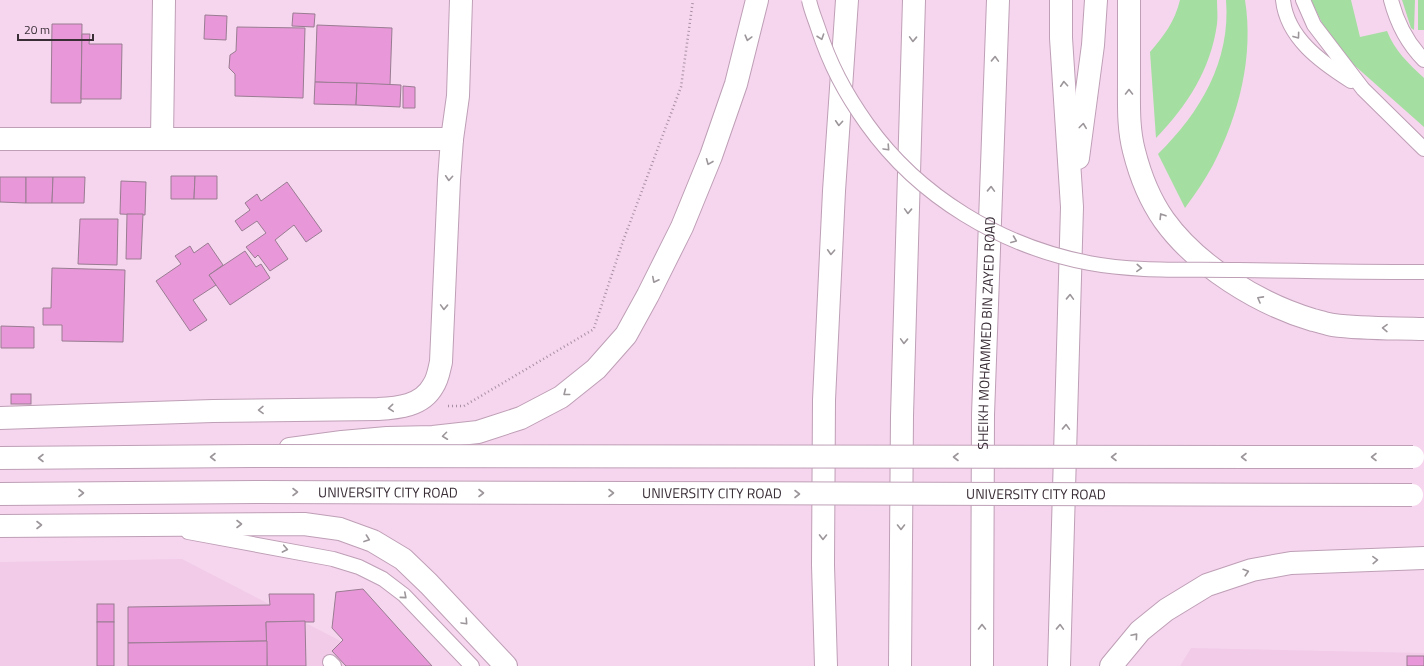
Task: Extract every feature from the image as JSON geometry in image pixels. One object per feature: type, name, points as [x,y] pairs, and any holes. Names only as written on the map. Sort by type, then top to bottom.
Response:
[{"type":"main road","points":[[162,139],[164,0]]},
{"type":"main road","points":[[0,418],[213,411],[378,409],[409,405],[423,398],[433,387],[438,376],[440,362],[452,139],[458,96],[460,0]]},
{"type":"main road","points":[[252,456],[342,442],[387,438],[433,437],[478,432],[521,418],[561,397],[596,369],[626,335],[682,227],[711,156],[736,84],[757,0]]},
{"type":"main road","points":[[826,666],[823,565],[824,400],[834,192],[847,0]]},
{"type":"main road","points":[[900,666],[902,416],[914,0]]},
{"type":"main road","name":"SHEIKH MOHAMMED BIN ZAYED ROAD","points":[[982,666],[983,415],[998,0]]},
{"type":"main road","points":[[1059,666],[1072,207],[1061,38],[1061,0]]},
{"type":"main road","points":[[1072,207],[1093,45],[1096,0]]},
{"type":"main road","points":[[1129,0],[1129,125],[1134,150],[1141,175],[1151,198],[1164,220],[1181,240],[1206,264],[1235,284],[1266,302],[1298,315],[1332,325],[1371,328],[1424,329]]},
{"type":"main road","points":[[0,139],[452,139]]},
{"type":"main road","points":[[0,458],[252,456],[1419,457]]},
{"type":"main road","name":"UNIVERSITY CITY ROAD","points":[[0,494],[256,492],[1420,497]]},
{"type":"main road","points":[[0,526],[304,524],[340,529],[373,541],[403,559],[429,584],[506,666]]},
{"type":"main road","points":[[1111,666],[1140,631],[1166,610],[1207,585],[1252,570],[1291,563],[1424,558]]},
{"type":"lane","points":[[809,0],[826,53],[849,98],[878,139],[912,175],[951,207],[995,232],[1041,251],[1090,263],[1139,269],[1424,272]]},
{"type":"lane","points":[[1283,0],[1284,11],[1292,28],[1303,43],[1331,68],[1363,89]]},
{"type":"lane","points":[[1302,0],[1314,25],[1363,89],[1424,149]]},
{"type":"lane","points":[[1391,0],[1401,29],[1410,46],[1424,60]]},
{"type":"lane","points":[[150,525],[333,559],[359,567],[383,579],[404,595],[472,666]]},
{"type":"path","points":[[596,369],[594,328],[623,241],[681,87],[693,0]]},
{"type":"path","points":[[409,405],[464,406],[594,328]]},
{"type":"shaded area","points":[[182,559],[389,666],[0,666],[0,562]]},
{"type":"shaded area","points":[[1191,648],[1424,653],[1424,666],[1180,666]]},
{"type":"green space","points":[[1180,0],[1217,0],[1217,24],[1214,41],[1209,56],[1196,86],[1178,113],[1156,138],[1150,52],[1168,28],[1178,8]]},
{"type":"green space","points":[[1226,0],[1245,0],[1247,42],[1246,64],[1242,85],[1237,106],[1222,146],[1207,176],[1185,208],[1158,154],[1187,121],[1210,84],[1218,65],[1223,44],[1226,22]]},
{"type":"green space","points":[[1311,0],[1351,0],[1360,37],[1387,31],[1398,51],[1424,78],[1424,127],[1345,57],[1323,25]]},
{"type":"green space","points":[[1402,0],[1415,0],[1414,30],[1411,28]]},
{"type":"green space","points":[[1418,0],[1424,0],[1424,30],[1418,30]]},
{"type":"building","points":[[293,13],[315,14],[314,27],[292,26]]},
{"type":"building","points":[[205,15],[227,16],[226,40],[204,39]]},
{"type":"building","points":[[52,24],[82,24],[81,103],[51,103]]},
{"type":"building","points":[[317,25],[392,28],[390,85],[315,82]]},
{"type":"building","points":[[237,27],[305,28],[303,98],[235,96],[235,74],[229,68],[230,55],[236,51]]},
{"type":"building","points":[[82,34],[90,34],[89,44],[122,44],[121,99],[81,99]]},
{"type":"building","points":[[315,82],[357,83],[356,105],[314,104]]},
{"type":"building","points":[[357,83],[401,85],[400,107],[356,105]]},
{"type":"building","points":[[403,86],[415,87],[415,108],[403,108]]},
{"type":"building","points":[[171,176],[195,176],[194,199],[171,199]]},
{"type":"building","points":[[195,176],[217,176],[217,199],[194,199]]},
{"type":"building","points":[[0,177],[26,177],[26,203],[0,202]]},
{"type":"building","points":[[26,177],[53,177],[52,203],[26,203]]},
{"type":"building","points":[[53,177],[85,177],[84,203],[52,203]]},
{"type":"building","points":[[121,181],[146,182],[145,215],[120,214]]},
{"type":"building","points":[[287,182],[322,231],[306,242],[294,225],[275,240],[288,259],[270,271],[258,255],[255,258],[246,247],[266,233],[257,221],[242,231],[235,221],[250,210],[245,203],[257,194],[261,201]]},
{"type":"building","points":[[127,214],[143,214],[141,259],[126,259]]},
{"type":"building","points":[[80,219],[118,219],[117,265],[78,264]]},
{"type":"building","points":[[208,243],[223,265],[209,275],[216,285],[193,300],[207,320],[190,331],[156,281],[181,264],[175,256],[190,246],[194,253]]},
{"type":"building","points":[[245,251],[256,267],[261,264],[270,278],[230,305],[209,275]]},
{"type":"building","points":[[52,268],[125,270],[123,342],[62,341],[62,325],[43,325],[43,308],[51,308]]},
{"type":"building","points":[[1,326],[34,327],[34,348],[1,348]]},
{"type":"building","points":[[11,394],[31,394],[31,404],[11,404]]},
{"type":"building","points":[[363,589],[432,666],[346,666],[332,651],[343,640],[332,628],[336,592]]},
{"type":"building","points":[[269,594],[314,594],[314,622],[266,622],[267,641],[128,643],[128,607],[270,605]]},
{"type":"building","points":[[97,604],[114,604],[114,622],[97,622]]},
{"type":"building","points":[[305,621],[306,666],[267,666],[266,622]]},
{"type":"building","points":[[97,622],[114,622],[114,666],[97,666]]},
{"type":"building","points":[[267,641],[267,666],[128,666],[128,643]]},
{"type":"building","points":[[1407,656],[1424,656],[1424,666],[1407,666]]}]
